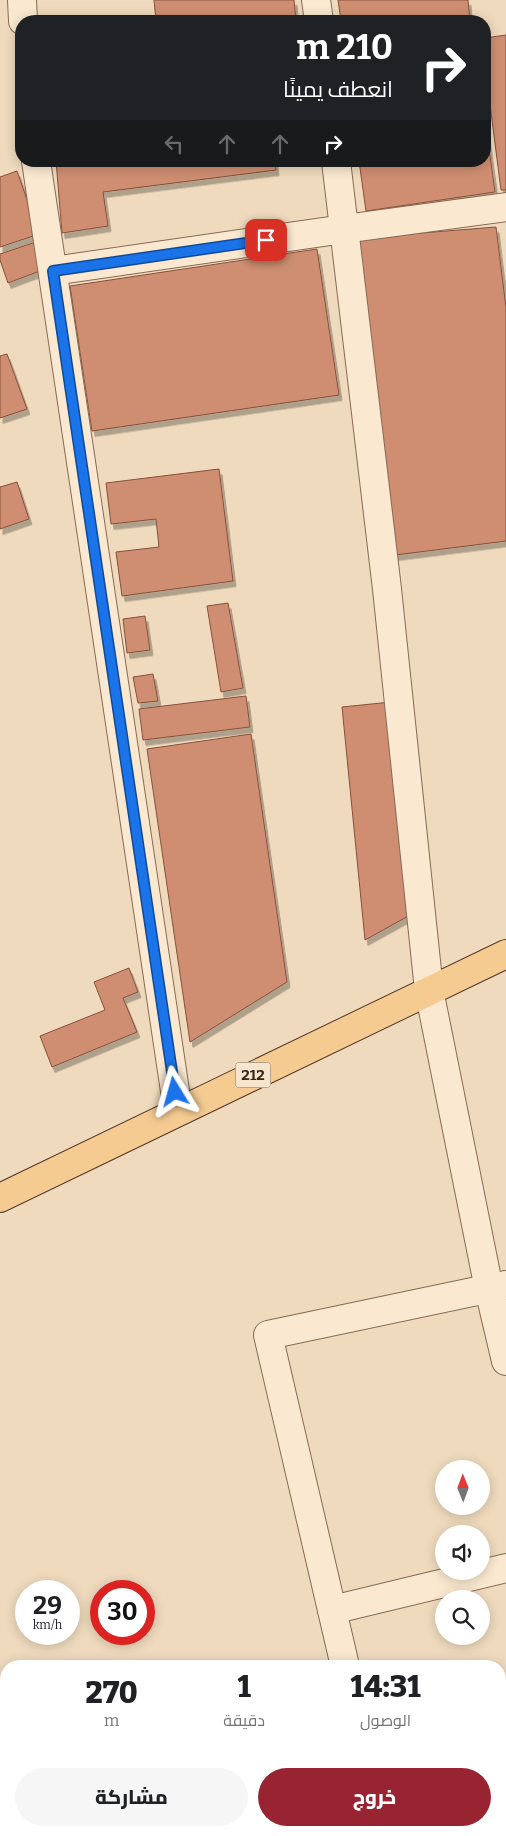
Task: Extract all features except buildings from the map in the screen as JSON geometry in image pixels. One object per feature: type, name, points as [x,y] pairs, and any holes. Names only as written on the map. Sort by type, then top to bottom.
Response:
[{"type":"main road","name":"212","points":[[0,1198],[506,954]]},
{"type":"street","points":[[22,0],[23,15]]},
{"type":"street","points":[[316,0],[318,15]]},
{"type":"street","points":[[37,167],[178,1111]]},
{"type":"street","points":[[337,167],[387,589],[429,990],[498,1287],[506,1361]]},
{"type":"street","points":[[53,271],[506,207]]},
{"type":"street","points":[[344,1660],[268,1335],[498,1287]]},
{"type":"street","points":[[332,1610],[506,1568]]},
{"type":"route","points":[[175,1092],[53,271],[266,240]]}]
